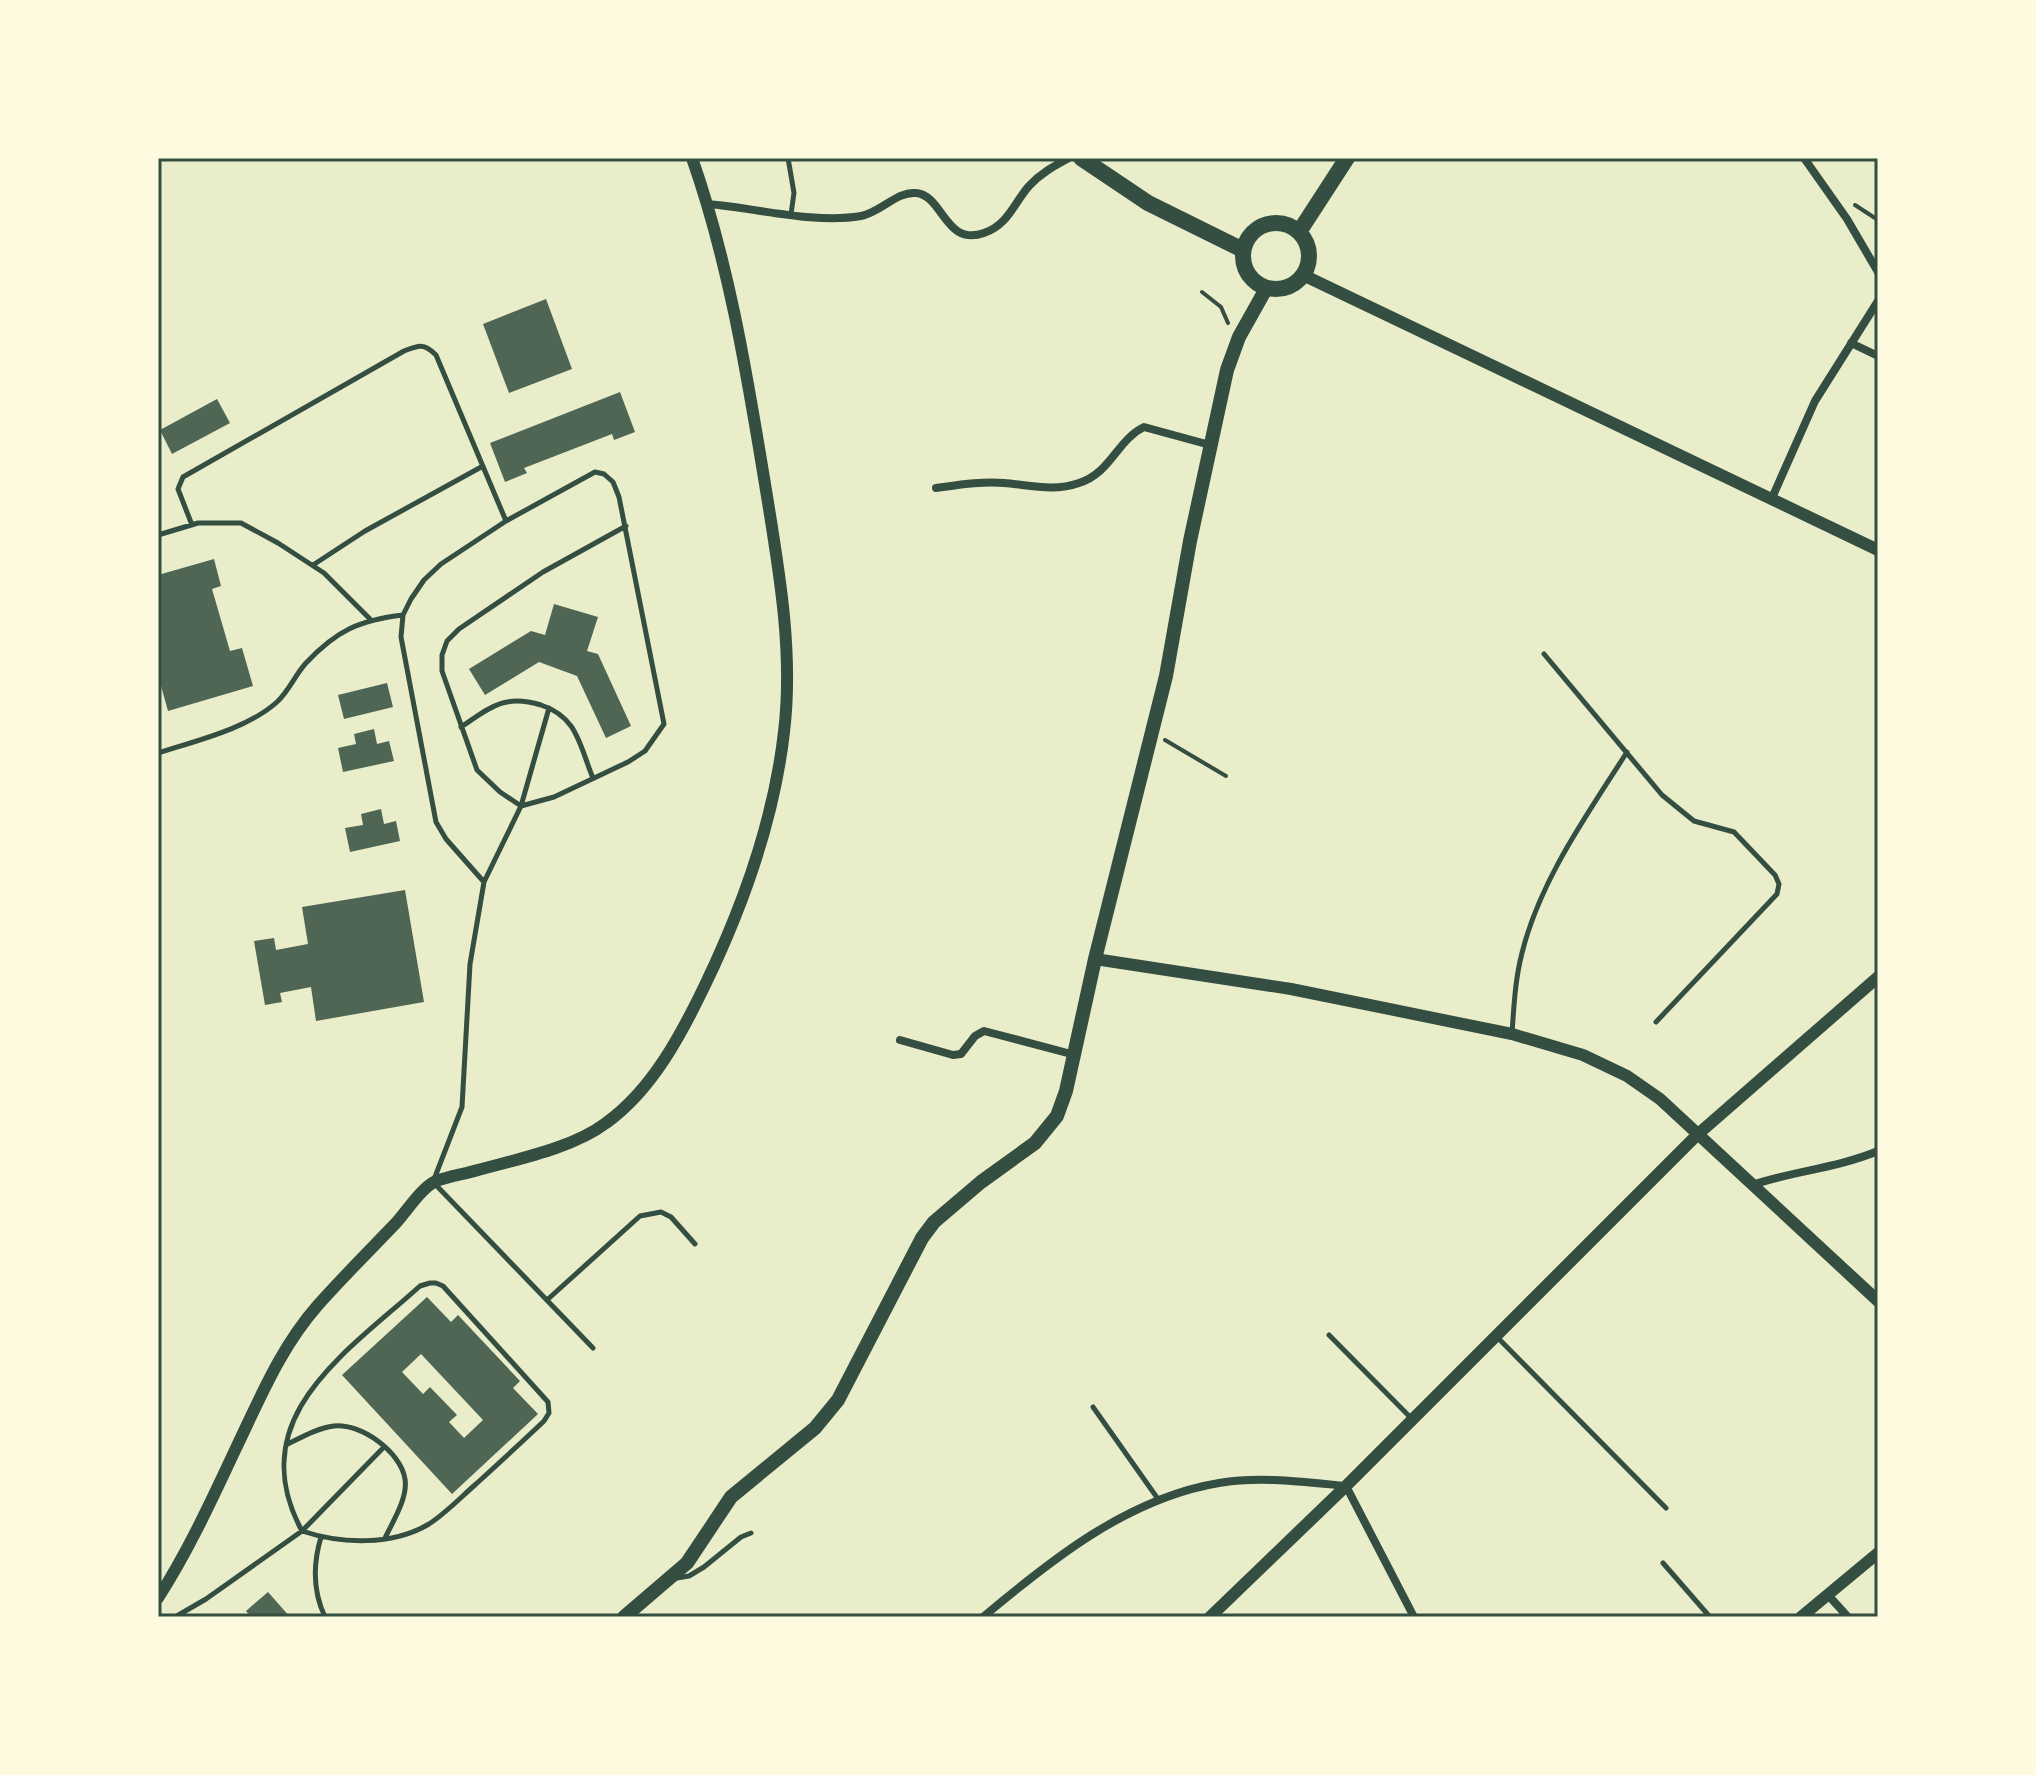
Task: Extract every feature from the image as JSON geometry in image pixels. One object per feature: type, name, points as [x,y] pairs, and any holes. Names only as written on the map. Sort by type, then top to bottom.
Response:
[{"type":"highway","points":[[1081,158],[1148,203],[1243,250]]},
{"type":"highway","points":[[1299,232],[1347,158]]},
{"type":"highway","points":[[1277,222],[1299,232],[1308,248],[1303,275],[1287,287],[1267,287],[1256,282],[1243,262],[1247,239],[1255,230],[1277,222]]},
{"type":"main road","points":[[624,1617],[687,1563],[731,1497],[815,1428],[838,1400],[922,1238],[934,1222],[981,1182],[1019,1157],[1047,1131],[1057,1116],[1075,1055],[1095,959],[1153,733],[1227,370],[1239,337],[1267,287]]},
{"type":"street","points":[[158,1598],[195,1532],[266,1383],[289,1342],[314,1309],[433,1182],[570,1144],[606,1124],[637,1095],[663,1062],[698,1000],[729,934],[757,857],[773,794],[785,731],[786,653],[775,546],[755,425],[731,299],[708,204],[692,158]]},
{"type":"street","points":[[708,204],[791,214],[861,216],[913,192],[923,194],[960,233],[980,235],[1003,222],[1041,173],[1069,158]]},
{"type":"street","points":[[1804,158],[1847,219],[1878,272]]},
{"type":"street","points":[[1303,275],[1878,550]]},
{"type":"street","points":[[1772,498],[1815,401],[1878,301]]},
{"type":"street","points":[[1851,343],[1878,356]]},
{"type":"street","points":[[936,488],[980,483],[1050,488],[1079,484],[1110,463],[1128,439],[1144,427],[1210,445]]},
{"type":"street","points":[[1095,959],[1291,989],[1512,1034],[1583,1055],[1627,1076],[1660,1099],[1878,1301]]},
{"type":"street","points":[[1210,1617],[1413,1420],[1697,1135],[1878,977]]},
{"type":"street","points":[[900,1040],[953,1055],[961,1054],[980,1031],[984,1031],[1075,1055]]},
{"type":"street","points":[[1751,1185],[1777,1176],[1850,1163],[1878,1151]]},
{"type":"street","points":[[983,1617],[1077,1545],[1158,1499],[1220,1482],[1247,1480],[1346,1486]]},
{"type":"street","points":[[1346,1486],[1414,1617]]},
{"type":"street","points":[[1801,1617],[1878,1553]]},
{"type":"street","points":[[1828,1595],[1848,1617]]},
{"type":"lane","points":[[788,158],[794,179],[791,214]]},
{"type":"lane","points":[[192,525],[178,489],[183,477],[404,351],[420,345],[427,346],[436,355],[506,521]]},
{"type":"lane","points":[[313,565],[365,531],[483,466]]},
{"type":"lane","points":[[484,882],[446,839],[436,822],[401,637],[403,615],[424,580],[441,564],[506,521],[595,472],[604,474],[613,482],[626,526],[664,724],[645,751],[554,797],[521,806],[500,792],[477,770],[442,671],[442,655],[447,641],[459,629],[543,572],[626,526]]},
{"type":"lane","points":[[158,535],[192,525],[241,523],[324,573],[370,619]]},
{"type":"lane","points":[[158,753],[238,726],[276,702],[306,663],[341,633],[370,619],[403,615]]},
{"type":"lane","points":[[1544,654],[1662,795],[1694,821],[1734,832],[1775,875],[1779,884],[1777,894],[1656,1022]]},
{"type":"lane","points":[[461,727],[493,707],[519,699],[549,708],[560,713],[573,728],[593,778]]},
{"type":"lane","points":[[549,708],[521,806],[484,882],[470,964],[462,1107],[433,1182],[593,1348]]},
{"type":"lane","points":[[1512,1034],[1516,983],[1531,923],[1556,869],[1627,752]]},
{"type":"lane","points":[[547,1300],[640,1216],[661,1212],[671,1217],[695,1244]]},
{"type":"lane","points":[[436,1283],[443,1286],[548,1402],[549,1413],[521,1442],[428,1524],[385,1538],[356,1541],[321,1537],[302,1531],[290,1509],[284,1486],[287,1445],[296,1412],[320,1376],[420,1286],[436,1283]]},
{"type":"lane","points":[[1329,1335],[1413,1420]]},
{"type":"lane","points":[[1497,1336],[1666,1508]]},
{"type":"lane","points":[[1093,1407],[1158,1499]]},
{"type":"lane","points":[[287,1445],[312,1432],[336,1426],[367,1435],[396,1458],[405,1478],[404,1497],[385,1538]]},
{"type":"lane","points":[[175,1617],[206,1599],[302,1531],[384,1447]]},
{"type":"lane","points":[[672,1578],[689,1576],[741,1537],[751,1533]]},
{"type":"lane","points":[[321,1537],[315,1570],[318,1602],[325,1617]]},
{"type":"lane","points":[[1663,1563],[1710,1617]]},
{"type":"path","points":[[1202,292],[1221,307],[1227,316],[1228,326]]},
{"type":"path","points":[[1153,733],[1226,776]]},
{"type":"building","points":[[546,299],[572,369],[509,393],[483,324]]},
{"type":"building","points":[[620,392],[635,432],[614,440],[612,434],[524,468],[527,473],[505,482],[490,443]]},
{"type":"building","points":[[217,399],[230,423],[172,454],[160,430]]},
{"type":"building","points":[[214,559],[221,586],[212,589],[230,651],[242,648],[253,686],[168,711],[158,675],[158,575]]},
{"type":"building","points":[[554,604],[598,617],[587,651],[598,654],[631,726],[606,738],[577,676],[539,662],[485,695],[469,669],[531,631],[545,635]]},
{"type":"building","points":[[387,683],[393,707],[344,719],[338,695]]},
{"type":"building","points":[[374,729],[377,744],[389,741],[394,761],[343,772],[338,748],[356,744],[354,734]]},
{"type":"building","points":[[381,809],[384,824],[396,821],[400,841],[350,852],[345,828],[363,825],[361,814]]},
{"type":"building","points":[[405,890],[424,1002],[316,1021],[311,987],[280,993],[282,1002],[265,1005],[254,941],[274,938],[276,950],[308,944],[302,907]]},
{"type":"building","points":[[427,1297],[451,1322],[458,1315],[520,1381],[513,1388],[538,1414],[452,1494],[342,1375]],"holes":[[[421,1354],[483,1420],[464,1438],[449,1422],[457,1415],[430,1387],[423,1394],[402,1372]]]},
{"type":"building","points":[[268,1592],[290,1617],[251,1617],[246,1611]]}]
